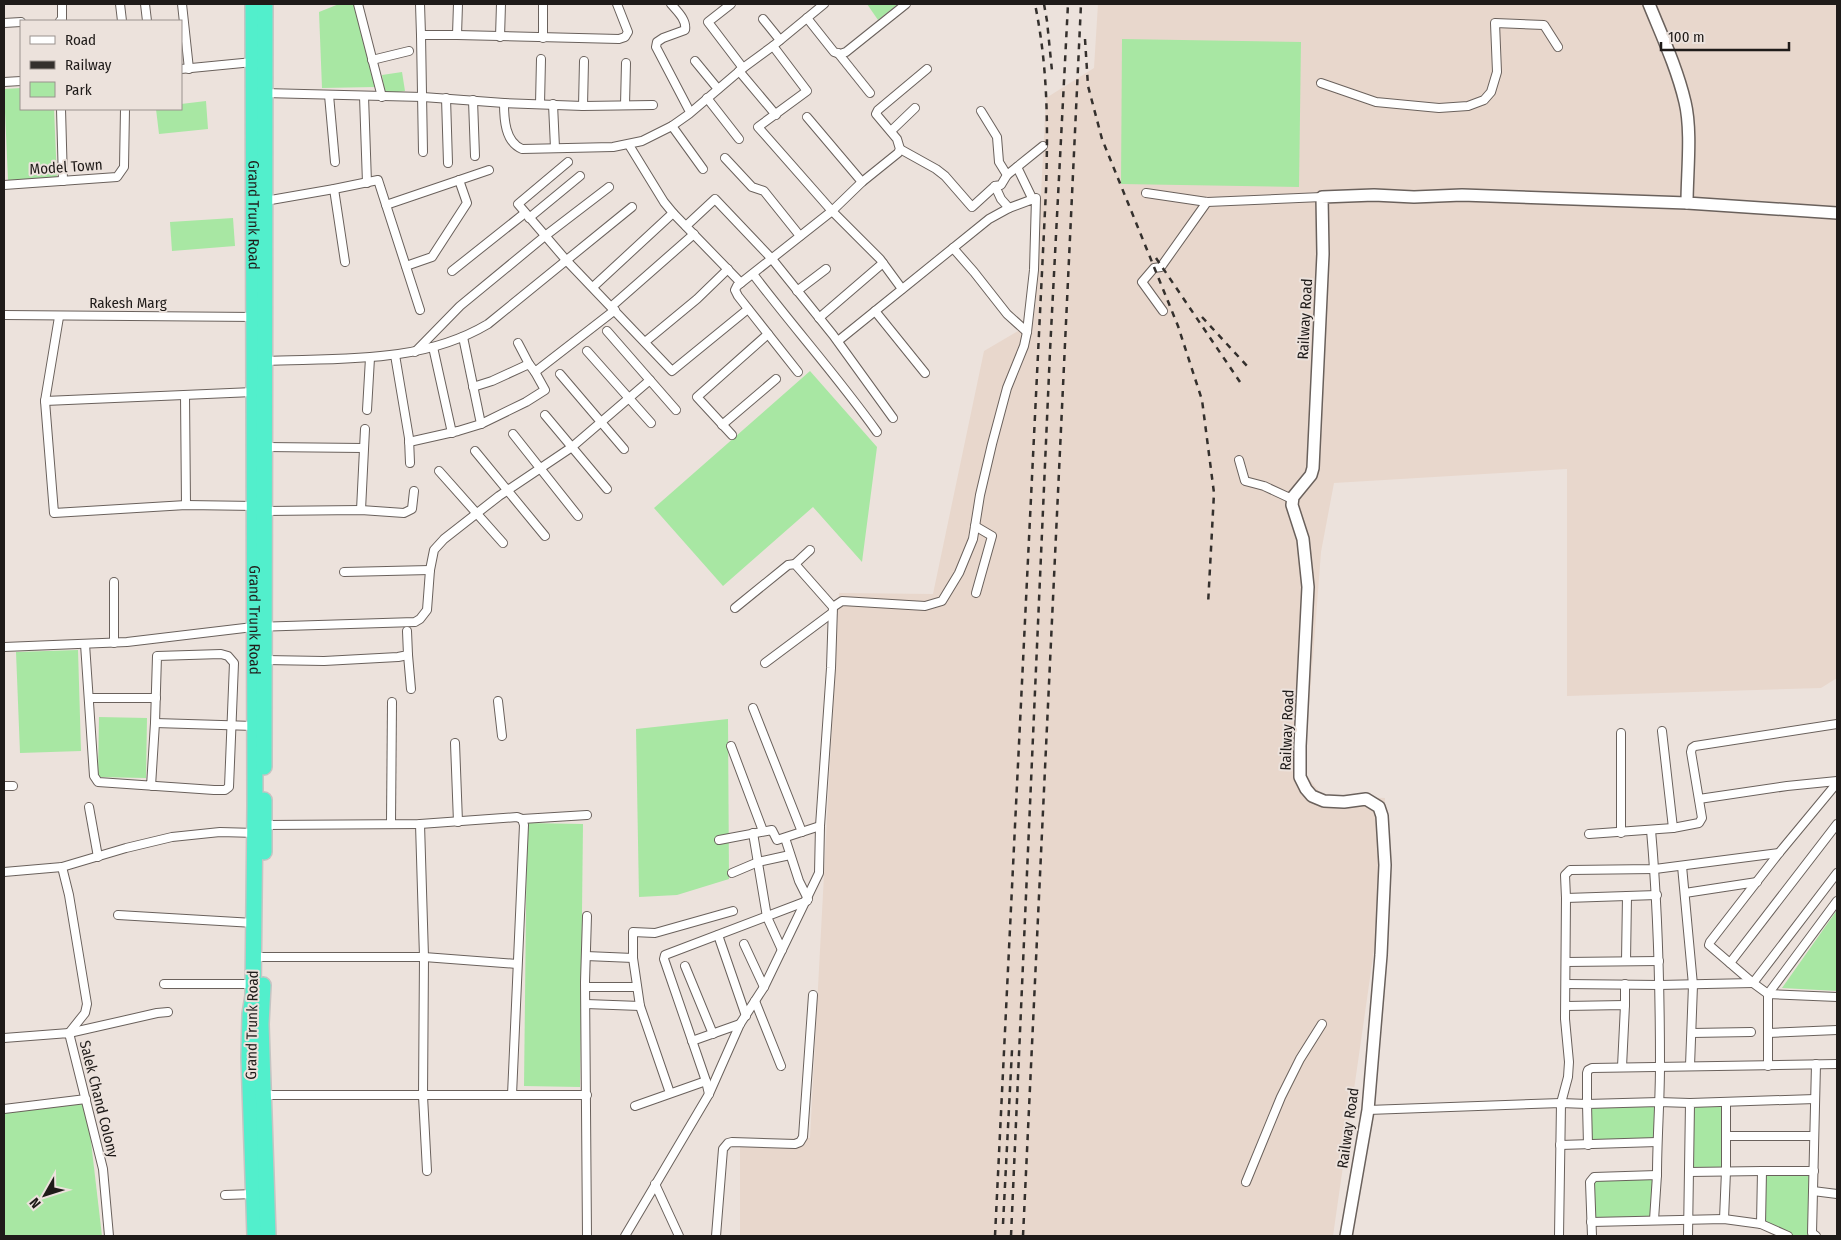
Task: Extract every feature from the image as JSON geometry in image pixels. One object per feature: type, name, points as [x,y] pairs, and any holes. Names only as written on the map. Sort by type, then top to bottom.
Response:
[{"type":"highway","name":"Grand Trunk Road","points":[[253,4],[253,62],[259,93],[265,201],[253,392],[261,507]]},
{"type":"highway","name":"Grand Trunk Road","points":[[265,4],[259,93],[259,317],[265,361],[265,447],[261,507],[259,627],[254,726],[261,830],[254,923],[258,957],[250,1014],[249,1056],[258,1093],[268,1236]]},
{"type":"highway","name":"Grand Trunk Road","points":[[256,1236],[254,1194],[261,1024],[258,957],[265,660],[259,627]]},
{"type":"street","points":[[62,4],[62,20]]},
{"type":"street","points":[[120,4],[122,20]]},
{"type":"street","points":[[145,4],[148,20]]},
{"type":"street","points":[[182,4],[185,69],[253,62]]},
{"type":"street","points":[[358,4],[382,97]]},
{"type":"street","points":[[420,4],[423,152]]},
{"type":"street","points":[[457,35],[458,4]]},
{"type":"street","points":[[500,36],[501,4]]},
{"type":"street","points":[[543,4],[543,38]]},
{"type":"street","points":[[421,35],[543,38],[625,37],[628,32],[617,4]]},
{"type":"street","points":[[671,4],[684,21],[686,25],[685,30],[663,38],[657,42],[656,47],[690,112]]},
{"type":"street","points":[[731,4],[708,22],[741,70],[776,115]]},
{"type":"street","points":[[808,4],[815,12]]},
{"type":"street","points":[[504,103],[505,127],[515,146],[522,148],[613,147],[642,141],[672,126],[824,4]]},
{"type":"street","points":[[1649,4],[1676,71],[1686,104],[1688,129],[1687,203]]},
{"type":"street","points":[[838,53],[846,52],[903,5]]},
{"type":"street","points":[[807,18],[870,93]]},
{"type":"street","points":[[763,19],[780,40]]},
{"type":"street","points":[[4,23],[20,22]]},
{"type":"street","points":[[1321,83],[1376,102],[1440,108],[1468,106],[1484,100],[1491,92],[1497,72],[1494,23],[1544,25],[1558,47]]},
{"type":"street","points":[[773,46],[808,91],[758,127],[832,211],[882,263],[902,289]]},
{"type":"street","points":[[372,60],[409,50]]},
{"type":"street","points":[[540,104],[541,59]]},
{"type":"street","points":[[583,106],[584,61]]},
{"type":"street","points":[[695,61],[718,89]]},
{"type":"street","points":[[625,105],[626,62]]},
{"type":"street","points":[[900,149],[900,144],[891,130],[876,114],[878,110],[927,69]]},
{"type":"street","points":[[4,82],[20,81]]},
{"type":"street","points":[[259,93],[423,97],[583,106],[653,105]]},
{"type":"street","points":[[329,95],[335,162]]},
{"type":"street","points":[[364,96],[367,183]]},
{"type":"street","points":[[446,98],[448,163]]},
{"type":"street","points":[[707,98],[739,139]]},
{"type":"street","points":[[473,100],[475,156]]},
{"type":"street","points":[[553,104],[554,148]]},
{"type":"street","points":[[891,130],[915,108]]},
{"type":"street","points":[[61,110],[63,181]]},
{"type":"street","name":"Model Town","points":[[4,185],[117,177],[124,167],[125,110]]},
{"type":"street","points":[[981,111],[997,136],[999,162],[1007,175]]},
{"type":"street","points":[[807,117],[862,182]]},
{"type":"street","points":[[672,126],[703,169]]},
{"type":"street","points":[[629,145],[673,213],[740,283]]},
{"type":"street","points":[[900,149],[940,172],[972,207],[994,186],[1001,184],[1007,175],[1042,146]]},
{"type":"street","points":[[798,372],[735,290],[740,283],[832,211],[900,149]]},
{"type":"street","points":[[725,158],[752,187],[764,191],[800,236]]},
{"type":"street","points":[[568,162],[518,204],[566,260],[672,371],[748,309]]},
{"type":"street","points":[[764,663],[842,601],[925,606],[942,601],[959,574],[973,539],[980,495],[1004,398],[1024,346],[1027,332],[1034,270],[1036,198],[1032,198],[1017,167]]},
{"type":"street","points":[[386,205],[489,170]]},
{"type":"street","points":[[452,271],[580,176]]},
{"type":"street","points":[[265,201],[378,180],[420,310]]},
{"type":"street","points":[[406,266],[432,257],[462,212],[467,203],[459,180]]},
{"type":"street","points":[[994,186],[1001,199],[1009,208]]},
{"type":"street","points":[[415,352],[460,306],[545,236],[609,187]]},
{"type":"street","points":[[334,189],[345,262]]},
{"type":"street","points":[[1146,193],[1207,202],[1374,195],[1414,197],[1462,196],[1687,203],[1837,213]]},
{"type":"street","name":"Railway Road","points":[[1322,197],[1323,254],[1313,468],[1311,476],[1292,499],[1292,505],[1303,539],[1308,587],[1300,777],[1312,796],[1324,801],[1337,802],[1366,799],[1379,807],[1382,816],[1385,865],[1383,917],[1368,1110],[1346,1236]]},
{"type":"street","points":[[838,341],[989,220],[1009,208],[1019,206],[1032,198]]},
{"type":"street","points":[[686,226],[715,199],[772,258],[838,341],[893,418]]},
{"type":"street","points":[[1163,312],[1142,282],[1154,268],[1161,267],[1207,202]]},
{"type":"street","points":[[265,361],[370,358],[395,355],[415,352],[463,337],[488,324],[632,207]]},
{"type":"street","points":[[593,287],[673,213]]},
{"type":"street","points":[[535,372],[613,308],[694,234]]},
{"type":"street","points":[[954,248],[1006,314],[1027,332]]},
{"type":"street","points":[[819,318],[882,263]]},
{"type":"street","points":[[645,342],[697,299],[728,269]]},
{"type":"street","points":[[797,291],[826,269]]},
{"type":"street","points":[[753,274],[830,370],[876,432]]},
{"type":"street","points":[[875,311],[925,373]]},
{"type":"street","name":"Rakesh Marg","points":[[4,315],[59,317],[259,317]]},
{"type":"street","points":[[59,317],[45,401],[54,513],[186,505],[404,513],[412,509],[414,491]]},
{"type":"street","points":[[608,332],[676,410]]},
{"type":"street","points":[[732,435],[697,397],[768,334]]},
{"type":"street","points":[[463,337],[480,424]]},
{"type":"street","points":[[409,442],[452,433],[480,424],[526,402],[545,390],[518,344]]},
{"type":"street","points":[[433,347],[452,433]]},
{"type":"street","points":[[587,351],[651,423]]},
{"type":"street","points":[[395,355],[409,442],[410,463]]},
{"type":"street","points":[[368,410],[370,358]]},
{"type":"street","points":[[473,387],[492,381],[529,364]]},
{"type":"street","points":[[560,374],[624,449]]},
{"type":"street","points":[[722,425],[776,379]]},
{"type":"street","points":[[4,647],[114,642],[259,627],[415,622],[427,610],[430,570],[434,550],[444,539],[499,496],[572,447],[650,380]]},
{"type":"street","points":[[45,401],[253,392]]},
{"type":"street","points":[[185,395],[186,505]]},
{"type":"street","points":[[545,415],[607,490]]},
{"type":"street","points":[[361,510],[365,429]]},
{"type":"street","points":[[513,434],[578,516]]},
{"type":"street","points":[[265,447],[363,448]]},
{"type":"street","points":[[474,451],[546,536]]},
{"type":"street","points":[[1239,460],[1245,481],[1264,486],[1292,499]]},
{"type":"street","points":[[439,471],[503,543]]},
{"type":"street","points":[[975,526],[992,536],[976,593]]},
{"type":"street","points":[[735,608],[788,565],[795,564],[810,550]]},
{"type":"street","points":[[625,1236],[709,1094],[740,1024],[764,987],[807,900],[820,868],[820,826],[831,678],[832,610],[795,564]]},
{"type":"street","points":[[344,572],[430,570]]},
{"type":"street","points":[[114,582],[114,642]]},
{"type":"street","points":[[407,631],[411,689]]},
{"type":"street","points":[[151,786],[158,656],[156,638]]},
{"type":"street","points":[[85,644],[94,776],[98,782],[225,790],[229,787],[234,663],[228,656],[221,654],[158,656]]},
{"type":"street","points":[[265,660],[324,661],[408,655]]},
{"type":"street","points":[[89,698],[156,698]]},
{"type":"street","points":[[498,701],[502,736]]},
{"type":"street","points":[[391,823],[392,702]]},
{"type":"street","points":[[754,708],[802,832]]},
{"type":"street","points":[[155,723],[254,726]]},
{"type":"street","points":[[1589,834],[1673,828],[1696,824],[1701,821],[1691,752],[1694,746],[1837,724]]},
{"type":"street","points":[[1662,731],[1673,828]]},
{"type":"street","points":[[1621,733],[1622,833]]},
{"type":"street","points":[[455,742],[458,822]]},
{"type":"street","points":[[731,746],[763,831]]},
{"type":"street","points":[[1699,799],[1787,786],[1837,782]]},
{"type":"street","points":[[1837,782],[1710,942],[1712,948],[1768,994],[1837,997]]},
{"type":"street","points":[[4,786],[13,786]]},
{"type":"street","points":[[89,807],[98,857]]},
{"type":"street","points":[[4,872],[62,867],[172,837],[220,832],[391,823],[420,824],[517,817],[522,820],[587,815]]},
{"type":"street","points":[[512,1095],[524,825],[522,820]]},
{"type":"street","points":[[420,824],[424,957],[423,1096],[427,1172]]},
{"type":"street","points":[[1730,963],[1837,824]]},
{"type":"street","points":[[719,840],[772,830],[777,840],[820,826]]},
{"type":"street","points":[[1651,830],[1657,895],[1660,1066],[1654,1220]]},
{"type":"street","points":[[753,833],[767,917],[782,950]]},
{"type":"street","points":[[784,838],[807,900]]},
{"type":"street","points":[[1559,1236],[1561,1103],[1568,1077],[1569,1062],[1565,1019],[1565,876],[1570,870],[1655,869],[1779,854]]},
{"type":"street","points":[[732,874],[758,862],[790,855]]},
{"type":"street","points":[[1682,866],[1693,985],[1690,1066]]},
{"type":"street","points":[[62,867],[71,904],[87,1004],[84,1014],[69,1033]]},
{"type":"street","points":[[1753,983],[1837,873]]},
{"type":"street","points":[[1685,893],[1757,882]]},
{"type":"street","points":[[1566,898],[1657,895]]},
{"type":"street","points":[[1626,896],[1626,961]]},
{"type":"street","points":[[709,1094],[706,1080],[664,959],[665,955],[807,900]]},
{"type":"street","points":[[1768,1066],[1768,994],[1837,901]]},
{"type":"street","points":[[670,1093],[640,1006],[633,958],[634,932],[655,933],[733,911]]},
{"type":"street","points":[[118,916],[254,923]]},
{"type":"street","points":[[587,916],[587,1236]]},
{"type":"street","points":[[718,935],[746,1016]]},
{"type":"street","points":[[744,944],[764,987]]},
{"type":"street","points":[[586,956],[633,958]]},
{"type":"street","points":[[258,957],[424,957],[517,964]]},
{"type":"street","points":[[1566,962],[1659,961]]},
{"type":"street","points":[[685,966],[713,1034]]},
{"type":"street","points":[[1566,984],[1693,985],[1753,983]]},
{"type":"street","points":[[164,984],[253,984]]},
{"type":"street","points":[[1622,1067],[1625,984]]},
{"type":"street","points":[[586,987],[637,987]]},
{"type":"street","points":[[716,1236],[723,1149],[725,1145],[732,1142],[795,1144],[800,1142],[803,1137],[814,995]]},
{"type":"street","points":[[755,1001],[781,1066]]},
{"type":"street","points":[[586,1004],[640,1006]]},
{"type":"street","points":[[1566,1006],[1625,1005]]},
{"type":"street","points":[[69,1033],[168,1012]]},
{"type":"street","points":[[692,1041],[740,1024]]},
{"type":"street","points":[[1246,1182],[1281,1097],[1300,1059],[1322,1024]]},
{"type":"street","points":[[1769,1033],[1837,1030]]},
{"type":"street","points":[[1692,1033],[1751,1032]]},
{"type":"street","name":"Salek Chand Colony","points":[[4,1038],[69,1033],[102,1169],[109,1236]]},
{"type":"street","points":[[1812,1235],[1816,1064]]},
{"type":"street","points":[[1588,1145],[1588,1070],[1592,1068],[1837,1064]]},
{"type":"street","points":[[635,1106],[706,1080]]},
{"type":"street","points":[[258,1093],[423,1096],[587,1095]]},
{"type":"street","points":[[4,1109],[86,1099]]},
{"type":"street","points":[[1368,1110],[1561,1103],[1690,1103],[1815,1099]]},
{"type":"street","points":[[1724,1220],[1727,1136],[1726,1102]]},
{"type":"street","points":[[1688,1236],[1690,1103]]},
{"type":"street","points":[[1727,1136],[1814,1136]]},
{"type":"street","points":[[1560,1145],[1657,1142]]},
{"type":"street","points":[[1761,1224],[1762,1171]]},
{"type":"street","points":[[1689,1172],[1814,1171]]},
{"type":"street","points":[[1592,1236],[1591,1179],[1594,1177],[1656,1175]]},
{"type":"street","points":[[655,1184],[680,1236]]},
{"type":"street","points":[[1813,1191],[1837,1194]]},
{"type":"street","points":[[225,1195],[254,1194]]},
{"type":"street","points":[[1591,1222],[1724,1220],[1761,1224],[1788,1236]]},
{"type":"shaded area","points":[[1098,4],[1837,4],[1837,678],[1821,688],[1567,696],[1567,469],[1334,483],[1321,552],[1304,773],[1323,796],[1385,798],[1380,908],[1333,1236],[740,1236],[740,1140],[810,1138],[839,593],[933,594],[984,351],[1030,324],[1035,309],[1046,98],[1094,68]]},
{"type":"green space","points":[[339,4],[355,4],[375,87],[322,88],[319,12]]},
{"type":"green space","points":[[867,4],[898,4],[878,20]]},
{"type":"green space","points":[[1122,39],[1301,42],[1299,187],[1121,184]]},
{"type":"green space","points":[[402,72],[405,91],[385,94],[382,75]]},
{"type":"green space","points":[[20,88],[20,110],[54,110],[57,179],[8,180],[4,89]]},
{"type":"green space","points":[[206,101],[208,129],[159,134],[156,110],[182,110],[182,104]]},
{"type":"green space","points":[[233,218],[235,246],[172,251],[170,222]]},
{"type":"green space","points":[[810,371],[877,447],[862,562],[813,507],[723,586],[654,508]]},
{"type":"green space","points":[[78,650],[81,751],[20,753],[16,652]]},
{"type":"green space","points":[[99,717],[147,718],[146,778],[98,777]]},
{"type":"green space","points":[[728,719],[729,879],[677,895],[639,897],[636,729]]},
{"type":"green space","points":[[527,823],[583,824],[580,1087],[524,1086]]},
{"type":"green space","points":[[1837,910],[1837,991],[1782,988]]},
{"type":"green space","points":[[86,1099],[102,1236],[4,1236],[4,1106]]},
{"type":"green space","points":[[1723,1105],[1724,1168],[1694,1168],[1693,1106]]},
{"type":"green space","points":[[1591,1106],[1655,1106],[1655,1139],[1590,1143]]},
{"type":"green space","points":[[1764,1172],[1812,1173],[1810,1233],[1807,1236],[1795,1236],[1763,1223]]},
{"type":"green space","points":[[1654,1178],[1650,1217],[1595,1219],[1594,1180]]},
{"type":"railway","points":[[995,1236],[1046,190],[1045,74],[1035,4]]},
{"type":"railway","points":[[1044,4],[1052,71]]},
{"type":"railway","points":[[1011,1236],[1050,351],[1068,4]]},
{"type":"railway","points":[[1023,1236],[1081,4]]},
{"type":"railway","points":[[1085,39],[1088,86],[1102,139],[1178,326],[1202,400],[1214,493],[1208,605]]},
{"type":"railway","points":[[1156,258],[1240,382]]},
{"type":"railway","points":[[1202,317],[1248,367]]},
{"type":"railway","points":[[1003,1224],[1012,1050]]}]
